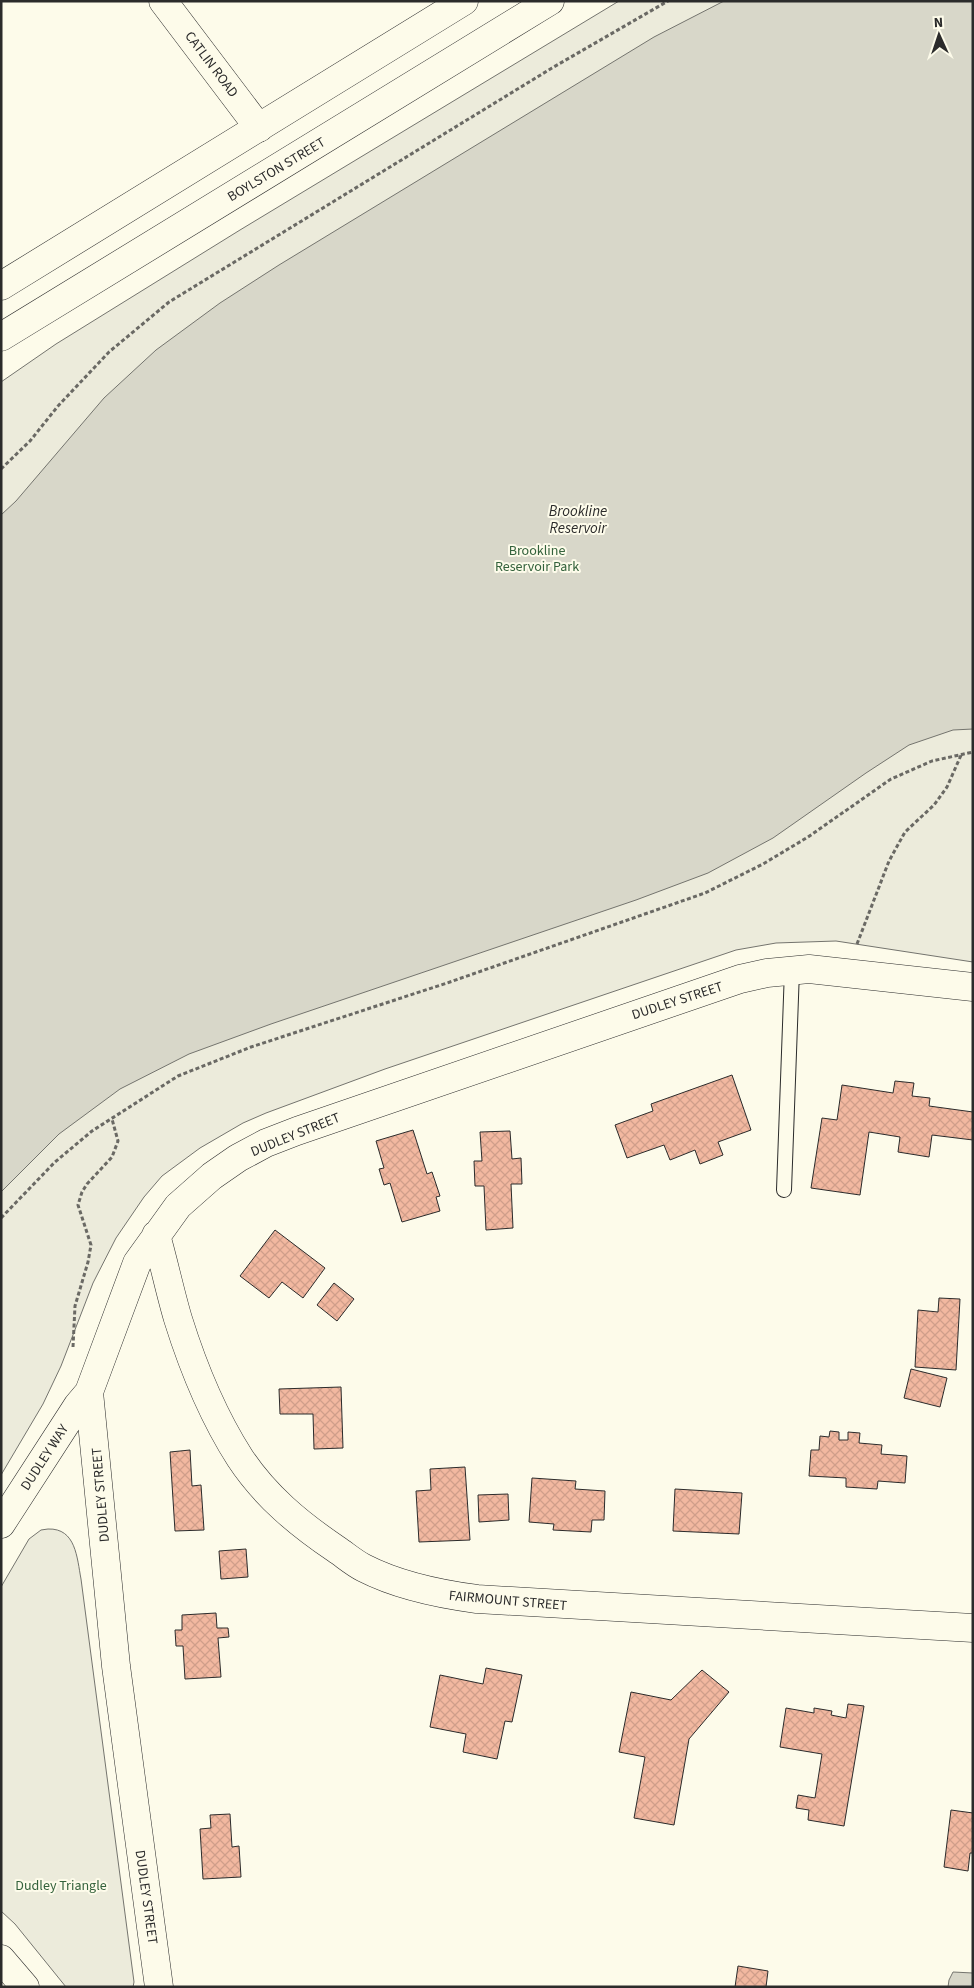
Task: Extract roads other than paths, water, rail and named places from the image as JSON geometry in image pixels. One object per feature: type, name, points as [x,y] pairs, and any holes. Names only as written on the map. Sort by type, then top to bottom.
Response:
[{"type":"main road","name":"CATLIN ROAD","points":[[163,1],[259,128]]},
{"type":"main road","points":[[1,286],[464,1]]},
{"type":"main road","name":"BOYLSTON STREET","points":[[1,337],[550,1]]},
{"type":"main road","name":"DUDLEY STREET","points":[[159,1987],[116,1666],[89,1392],[137,1263],[178,1206],[212,1176],[238,1158],[266,1143],[740,979],[792,970],[834,971],[973,988]]},
{"type":"main road","name":"FAIRMOUNT STREET","points":[[156,1235],[178,1318],[201,1382],[219,1420],[240,1457],[253,1476],[288,1513],[314,1534],[364,1568],[422,1589],[477,1600],[973,1628]]},
{"type":"main road","name":"DUDLEY WAY","points":[[1,1524],[78,1405],[89,1392]]},
{"type":"main road","points":[[1,1959],[26,1987]]},
{"type":"lane","points":[[784,1190],[792,970]]},
{"type":"water","name":"Brookline Reservoir","points":[[724,1],[973,1],[973,729],[953,730],[909,745],[773,838],[708,873],[636,900],[271,1024],[189,1054],[120,1089],[59,1134],[1,1192],[1,515],[16,501],[104,398],[156,350],[220,303],[279,265],[654,37]]},
{"type":"water","points":[[953,1972],[973,1973],[973,1987],[948,1987]]},
{"type":"park label","name":"Brookline Reservoir Park","points":[[537,558]]},
{"type":"park label","name":"Dudley Triangle","points":[[61,1885]]}]
